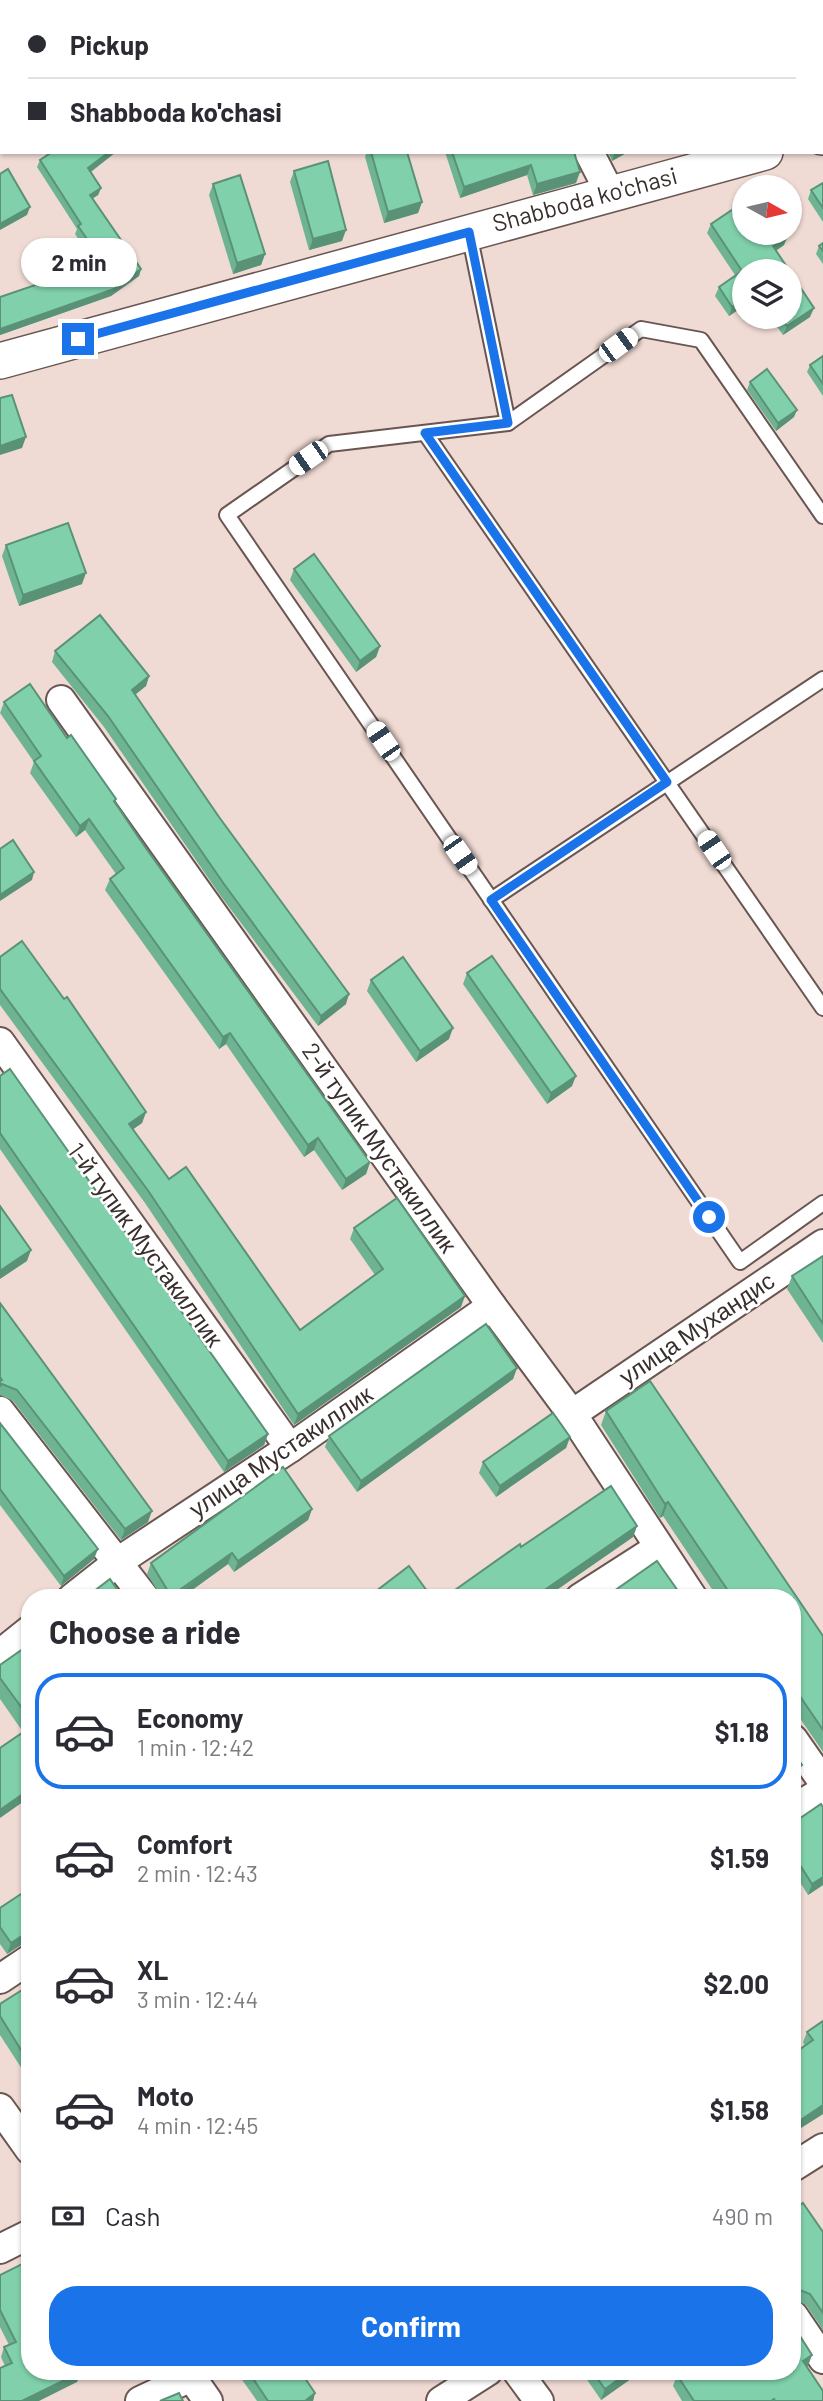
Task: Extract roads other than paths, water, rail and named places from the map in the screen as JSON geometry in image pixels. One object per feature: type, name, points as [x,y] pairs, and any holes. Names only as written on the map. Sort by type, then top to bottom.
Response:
[{"type":"street","points":[[590,154],[610,193]]},
{"type":"street","name":"Shabboda ko'chasi","points":[[0,361],[757,154]]},
{"type":"street","name":"2-й тупик Мустакиллик","points":[[61,700],[492,1307],[572,1414],[687,1589]]},
{"type":"street","name":"1-й тупик Мустакиллик","points":[[0,1042],[290,1448]]},
{"type":"street","name":"улица Мухандис","points":[[572,1414],[823,1244]]},
{"type":"street","name":"улица Мустакиллик","points":[[83,1589],[119,1561],[290,1448],[492,1307]]},
{"type":"street","points":[[0,1412],[139,1589]]},
{"type":"street","points":[[594,1589],[658,1548]]},
{"type":"street","points":[[0,1654],[21,1637]]},
{"type":"street","points":[[801,1750],[823,1782]]},
{"type":"street","points":[[801,1804],[823,1791]]},
{"type":"street","points":[[0,1979],[21,1965]]},
{"type":"street","points":[[0,2108],[21,2137]]},
{"type":"street","points":[[801,2162],[823,2148]]},
{"type":"street","points":[[0,2249],[21,2239]]},
{"type":"street","points":[[801,2327],[823,2359]]},
{"type":"street","points":[[139,2401],[178,2380]]},
{"type":"street","points":[[193,2380],[208,2401]]},
{"type":"street","points":[[441,2401],[474,2380]]},
{"type":"street","points":[[524,2380],[539,2401]]},
{"type":"lane","points":[[469,232],[508,423]]},
{"type":"lane","points":[[823,516],[701,340],[641,329],[508,423],[329,444],[227,515],[740,1262],[823,1203]]},
{"type":"lane","points":[[425,433],[823,1009]]},
{"type":"lane","points":[[491,900],[823,679]]}]
